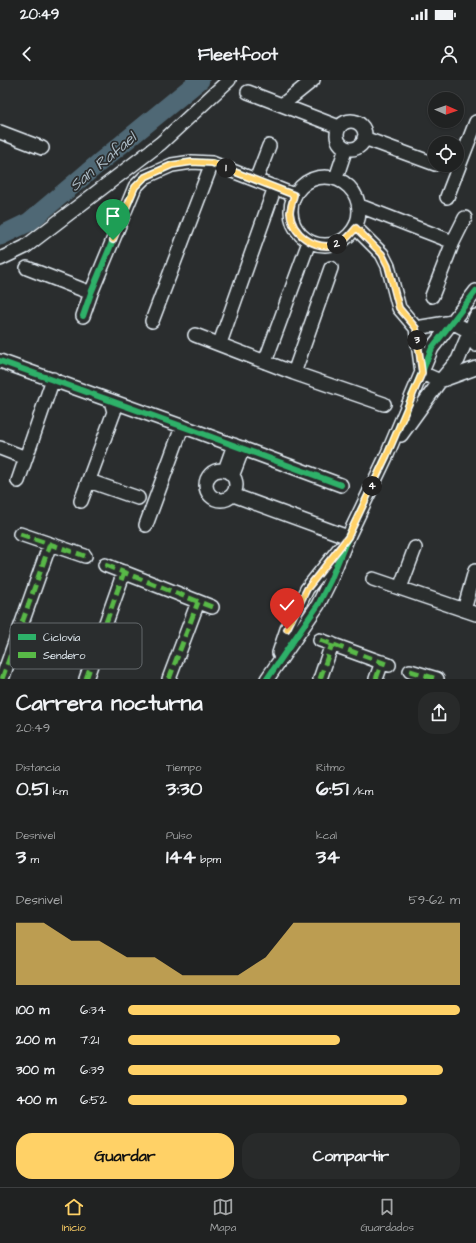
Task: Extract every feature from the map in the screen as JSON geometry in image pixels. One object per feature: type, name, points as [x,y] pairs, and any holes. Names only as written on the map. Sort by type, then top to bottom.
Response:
[{"type":"street","points":[[0,259],[25,247],[155,148],[230,80]]},
{"type":"street","points":[[282,105],[313,80]]},
{"type":"street","points":[[248,92],[339,127]]},
{"type":"street","points":[[347,121],[354,121],[360,124],[364,129],[364,138],[358,147],[351,149],[346,148],[339,143],[337,130],[341,124],[347,121]]},
{"type":"street","points":[[464,154],[476,122]]},
{"type":"street","points":[[0,132],[42,148]]},
{"type":"street","points":[[364,138],[428,162]]},
{"type":"street","points":[[256,180],[269,146]]},
{"type":"street","points":[[336,178],[346,148]]},
{"type":"street","points":[[83,316],[135,187],[145,177],[172,165],[192,162],[212,163],[294,195]]},
{"type":"street","points":[[152,321],[212,163]]},
{"type":"street","points":[[447,197],[457,172]]},
{"type":"street","points":[[317,177],[336,178],[345,182],[355,192],[360,206],[360,217],[356,228],[347,238],[335,245],[322,246],[309,242],[296,230],[290,212],[294,195],[304,184],[317,177]]},
{"type":"street","points":[[220,343],[275,187]]},
{"type":"street","points":[[360,206],[453,242]]},
{"type":"street","points":[[432,296],[453,242],[465,218]]},
{"type":"street","points":[[356,228],[382,254],[388,266],[399,308],[416,328],[422,373]]},
{"type":"street","points":[[265,362],[309,242]]},
{"type":"street","points":[[28,268],[91,293]]},
{"type":"street","points":[[294,373],[331,268]]},
{"type":"street","points":[[269,676],[287,629],[307,589],[350,534],[387,455],[432,348],[476,291]]},
{"type":"street","points":[[387,455],[440,381],[458,360],[476,316]]},
{"type":"street","points":[[416,328],[452,322],[469,331],[476,345]]},
{"type":"street","points":[[195,335],[220,343],[294,373],[384,404]]},
{"type":"street","points":[[0,361],[238,446],[341,485]]},
{"type":"street","points":[[422,373],[440,381],[476,368]]},
{"type":"street","points":[[18,481],[53,379]]},
{"type":"street","points":[[81,501],[114,412],[111,401]]},
{"type":"street","points":[[146,525],[182,427]]},
{"type":"street","points":[[229,472],[238,446]]},
{"type":"street","points":[[0,448],[26,458]]},
{"type":"street","points":[[218,470],[229,472],[236,480],[235,491],[227,499],[220,500],[213,498],[208,492],[206,486],[207,478],[218,470]]},
{"type":"street","points":[[89,481],[138,498]]},
{"type":"street","points":[[235,491],[350,534]]},
{"type":"street","points":[[20,534],[85,556]]},
{"type":"street","points":[[22,623],[50,544]]},
{"type":"street","points":[[400,588],[415,548]]},
{"type":"street","points":[[105,565],[212,607]]},
{"type":"street","points":[[373,578],[470,612],[475,571]]},
{"type":"street","points":[[106,623],[124,572]]},
{"type":"street","points":[[169,679],[198,602]]},
{"type":"street","points":[[320,679],[326,642],[385,663],[376,679]]},
{"type":"street","points":[[2,679],[10,656]]},
{"type":"street","points":[[86,679],[90,669]]},
{"type":"street","points":[[410,671],[436,679]]},
{"type":"waterway","name":"San Rafael","points":[[0,236],[29,222],[200,80]]},
{"type":"marked path","points":[[20,534],[85,556]]},
{"type":"marked path","points":[[22,623],[50,544]]},
{"type":"marked path","points":[[105,565],[212,607]]},
{"type":"marked path","points":[[106,623],[124,572]]},
{"type":"marked path","points":[[169,679],[198,602]]},
{"type":"marked path","points":[[320,640],[389,665]]},
{"type":"marked path","points":[[320,679],[332,644]]},
{"type":"marked path","points":[[2,679],[10,656]]},
{"type":"marked path","points":[[376,679],[382,662]]},
{"type":"marked path","points":[[86,679],[90,669]]},
{"type":"marked path","points":[[410,671],[437,679]]},
{"type":"cycle path","points":[[83,316],[135,187],[145,177],[172,165],[192,162],[212,163],[294,195]]},
{"type":"cycle path","points":[[267,679],[318,605],[330,581],[348,537],[387,455],[432,348],[476,291]]},
{"type":"cycle path","points":[[0,361],[341,485]]},
{"type":"route","points":[[113,240],[135,187],[145,177],[172,165],[192,162],[212,163],[294,195],[290,212],[296,230],[309,242],[322,246],[335,245],[347,238],[356,228],[382,254],[388,266],[399,308],[416,328],[422,373],[387,455],[348,537],[307,589],[287,629]]}]
